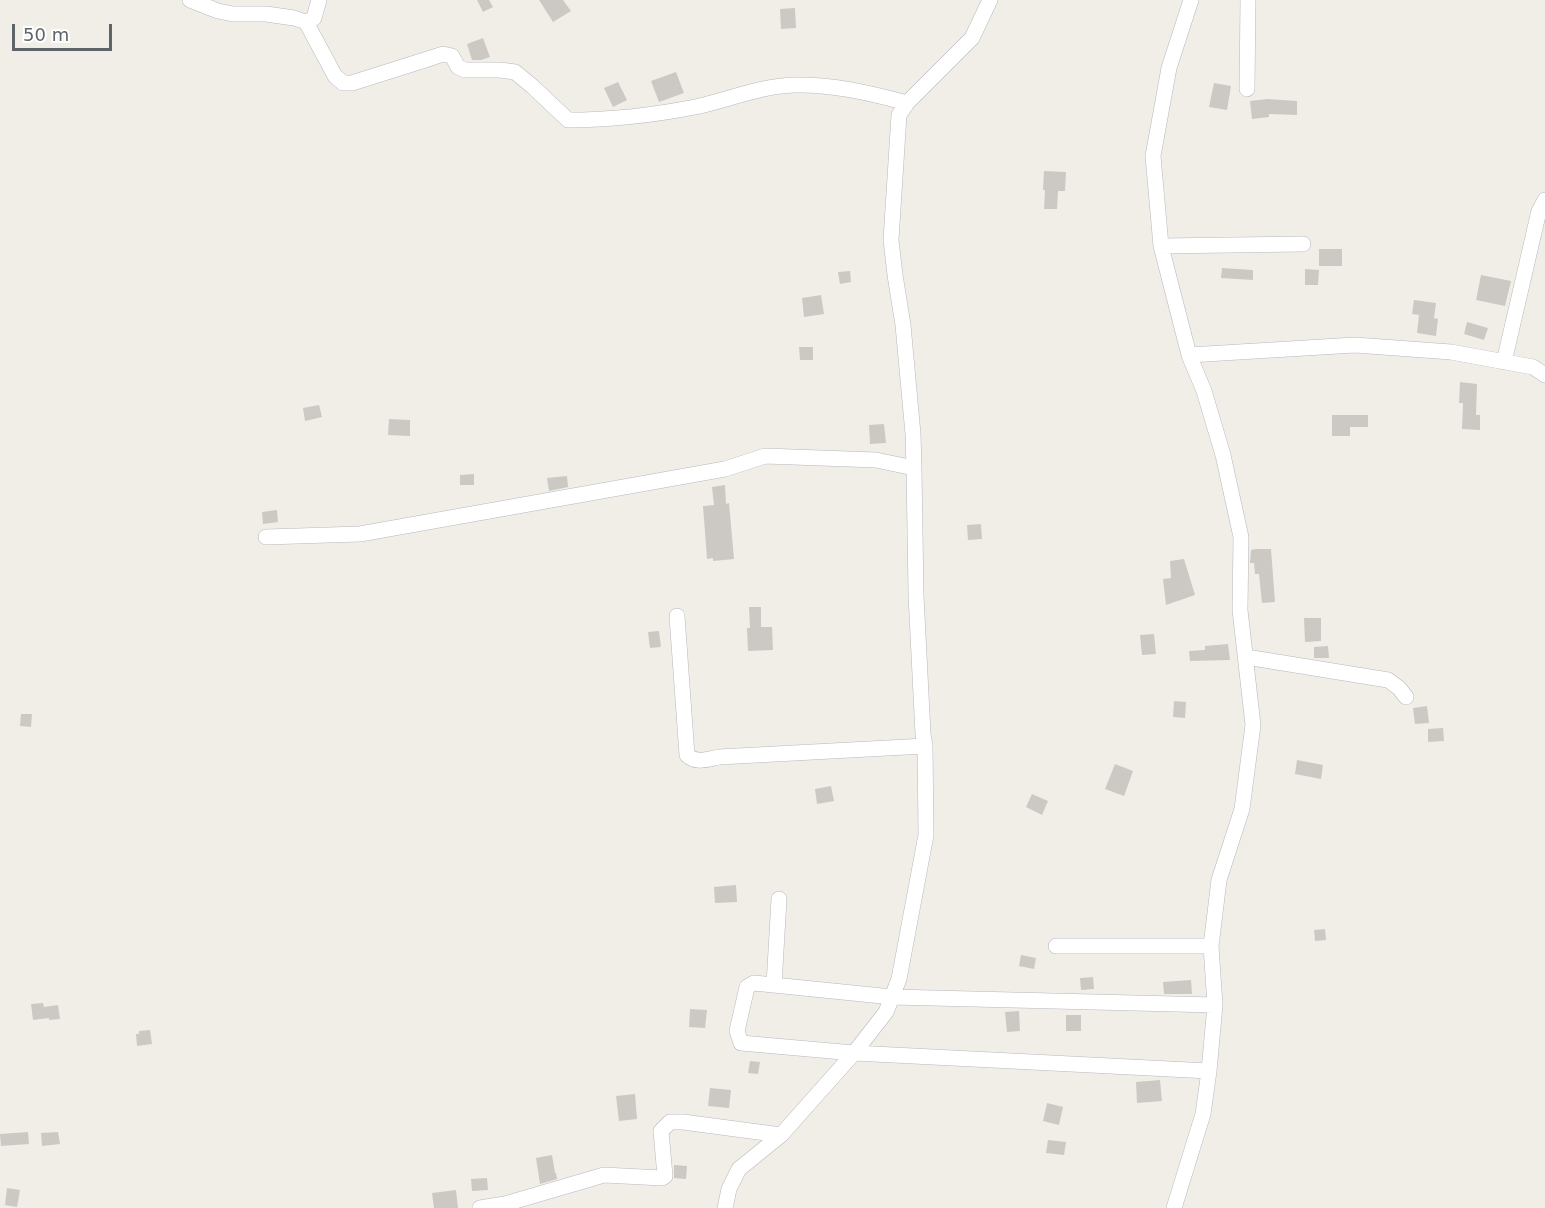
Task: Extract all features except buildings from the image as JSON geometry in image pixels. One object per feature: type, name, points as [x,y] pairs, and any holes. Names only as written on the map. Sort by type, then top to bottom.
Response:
[{"type":"street","points":[[190,0],[233,14],[266,14],[306,22],[335,76],[343,83],[352,83],[442,54],[452,56],[458,67],[465,70],[500,69],[515,72],[568,120],[597,120],[686,108],[771,87],[795,85],[836,88],[907,103]]},
{"type":"street","points":[[306,22],[314,18],[319,0]]},
{"type":"street","points":[[725,1208],[729,1190],[739,1169],[781,1135],[855,1053],[886,1012],[899,979],[926,835],[926,746],[923,734],[916,595],[914,434],[903,325],[891,240],[899,115],[907,103],[972,38],[990,0]]},
{"type":"street","points":[[1174,1208],[1203,1114],[1215,1005],[1211,946],[1219,880],[1242,809],[1253,725],[1240,610],[1241,537],[1222,455],[1204,391],[1189,355],[1161,246],[1153,156],[1169,68],[1191,0]]},
{"type":"street","points":[[1247,89],[1248,0]]},
{"type":"street","points":[[1504,362],[1539,211],[1545,200]]},
{"type":"street","points":[[1161,246],[1303,244]]},
{"type":"street","points":[[1189,355],[1355,345],[1451,352],[1533,367],[1545,375]]},
{"type":"street","points":[[266,537],[360,534],[725,469],[765,456],[876,460],[914,468]]},
{"type":"street","points":[[677,616],[687,755],[692,760],[926,746]]},
{"type":"street","points":[[1246,657],[1388,680],[1406,697]]},
{"type":"street","points":[[774,985],[778,899]]},
{"type":"street","points":[[1056,946],[1211,946]]},
{"type":"street","points":[[1209,1071],[855,1053],[741,1043],[737,1031],[747,987],[754,983],[892,997],[1215,1005]]},
{"type":"street","points":[[480,1208],[505,1204],[604,1175],[662,1178],[665,1176],[661,1131],[670,1122],[781,1135]]}]
